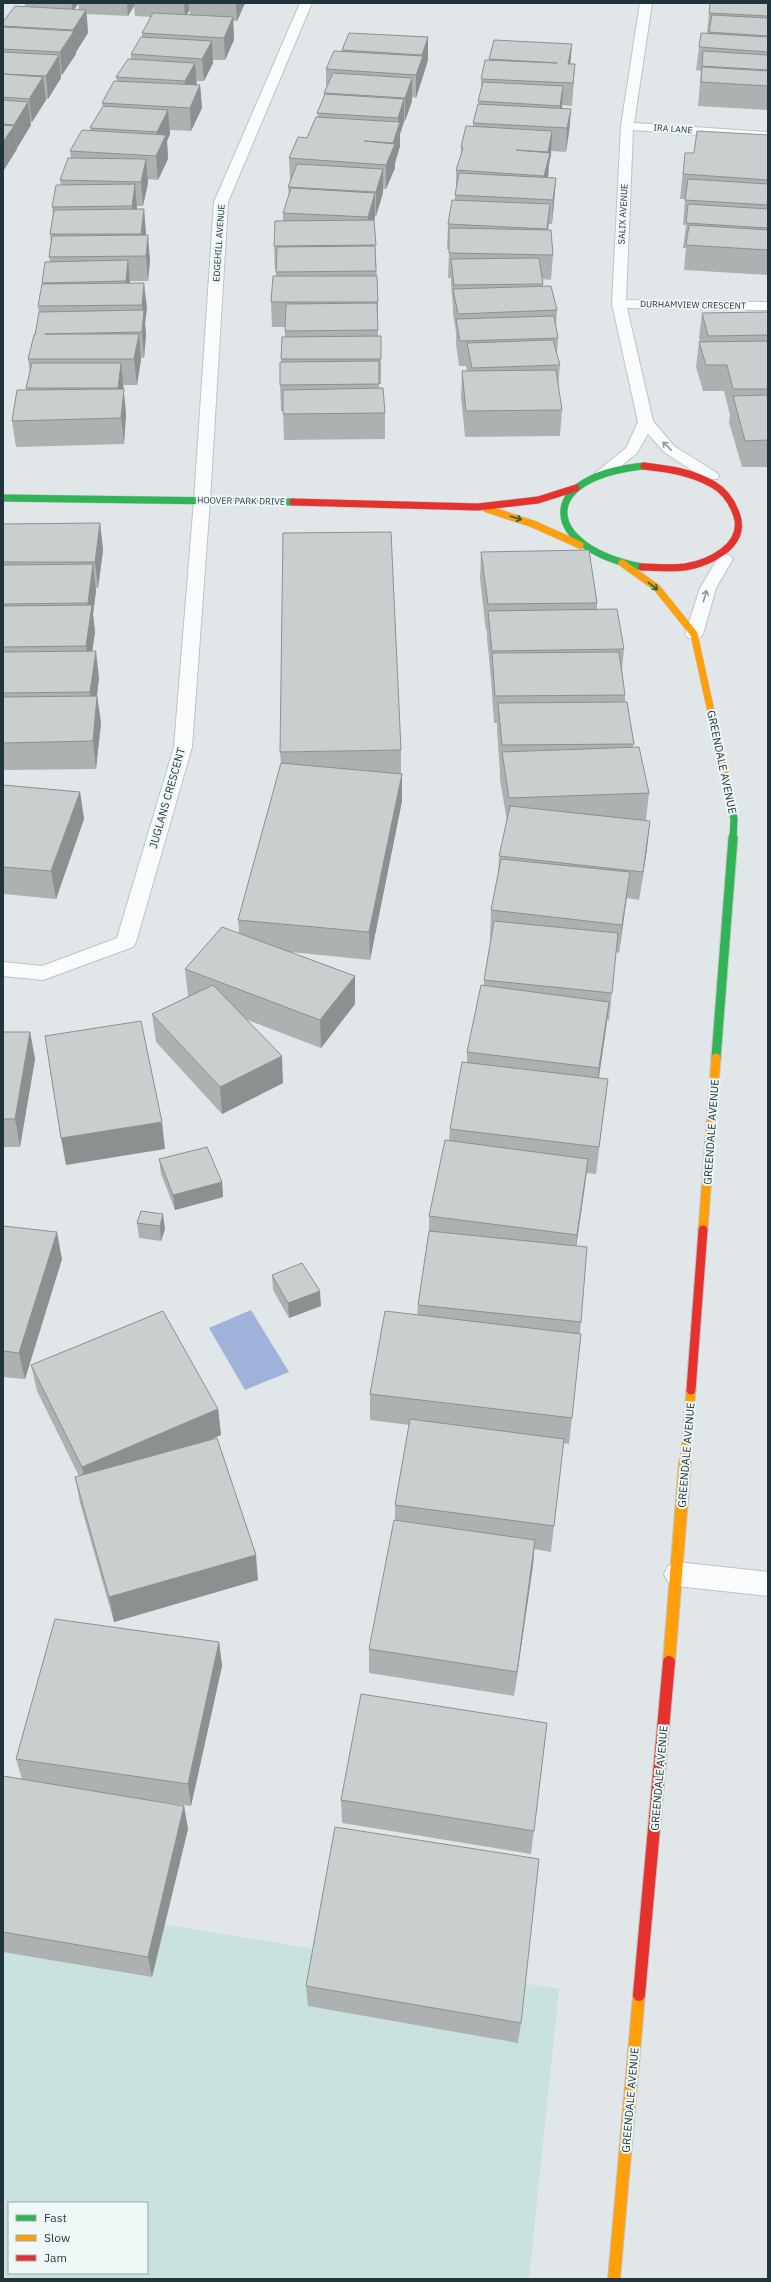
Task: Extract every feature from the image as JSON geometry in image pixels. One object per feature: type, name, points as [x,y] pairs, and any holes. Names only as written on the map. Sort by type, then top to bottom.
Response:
[{"type":"street","name":"EDGEHILL AVENUE","points":[[202,500],[222,202],[306,3]]},
{"type":"street","name":"SALIX AVENUE","points":[[646,3],[627,126],[619,304],[646,422],[669,449],[711,476]]},
{"type":"street","name":"IRA LANE","points":[[627,126],[768,136]]},
{"type":"street","name":"DURHAMVIEW CRESCENT","points":[[619,304],[768,306]]},
{"type":"street","points":[[603,473],[632,450],[646,422]]},
{"type":"street","name":"HOOVER PARK DRIVE","points":[[3,498],[202,500],[478,507],[538,500],[576,488],[603,473],[644,466],[668,466],[711,476],[730,485]]},
{"type":"street","points":[[576,488],[568,497],[564,507],[564,518],[568,529],[577,540],[589,549]]},
{"type":"street","name":"JUGLANS CRESCENT","points":[[3,969],[43,973],[126,942],[183,747],[202,500]]},
{"type":"street","name":"HOOVER PARK DRIVE","points":[[478,507],[533,524],[622,563]]},
{"type":"street","points":[[622,563],[646,568],[694,568],[731,556]]},
{"type":"street","name":"GREENDALE AVENUE","points":[[694,634],[708,588],[731,556]]},
{"type":"street","name":"GREENDALE AVENUE","points":[[614,2279],[677,1574],[734,819],[694,634],[657,588],[622,563]]},
{"type":"street","points":[[677,1574],[768,1584]]},
{"type":"green space","points":[[3,1898],[559,1989],[529,2279],[3,2279]]},
{"type":"water","points":[[251,1310],[289,1372],[245,1390],[209,1328]]},
{"type":"building","points":[[710,3],[768,3],[768,16],[709,13]]},
{"type":"building","points":[[15,6],[86,10],[73,30],[3,26],[3,22]]},
{"type":"building","points":[[153,13],[233,17],[224,38],[142,33]]},
{"type":"building","points":[[712,15],[768,18],[768,36],[709,32]]},
{"type":"building","points":[[3,27],[74,31],[60,52],[3,49]]},
{"type":"building","points":[[349,33],[428,37],[422,55],[342,50]]},
{"type":"building","points":[[701,33],[768,37],[768,52],[699,47]]},
{"type":"building","points":[[141,37],[212,41],[202,59],[131,54]]},
{"type":"building","points":[[494,40],[572,44],[568,64],[575,64],[573,83],[481,79],[485,60],[557,63],[489,59]]},
{"type":"building","points":[[334,51],[423,56],[416,75],[326,69]]},
{"type":"building","points":[[703,51],[768,55],[768,70],[702,66]]},
{"type":"building","points":[[3,52],[59,55],[46,76],[3,74]]},
{"type":"building","points":[[128,59],[195,63],[185,81],[116,77]]},
{"type":"building","points":[[702,67],[768,71],[768,86],[701,82]]},
{"type":"building","points":[[333,73],[412,78],[405,98],[324,93]]},
{"type":"building","points":[[3,74],[43,77],[29,99],[3,97]]},
{"type":"building","points":[[114,81],[200,85],[190,108],[102,103]]},
{"type":"building","points":[[483,82],[563,86],[560,106],[478,101]]},
{"type":"building","points":[[325,94],[404,99],[398,118],[317,113]]},
{"type":"building","points":[[3,100],[28,102],[14,125],[3,124]]},
{"type":"building","points":[[478,104],[571,109],[567,128],[473,123]]},
{"type":"building","points":[[103,106],[168,110],[157,132],[90,128]]},
{"type":"building","points":[[316,117],[400,122],[393,143],[364,141],[395,144],[386,165],[289,158],[298,137],[307,138]]},
{"type":"building","points":[[3,125],[14,126],[3,142]]},
{"type":"building","points":[[466,126],[552,131],[548,152],[516,150],[550,153],[544,176],[456,170],[463,148],[461,147]]},
{"type":"building","points":[[82,130],[166,135],[156,156],[70,151]]},
{"type":"building","points":[[697,131],[768,135],[768,180],[683,174],[685,153],[694,153]]},
{"type":"building","points":[[68,158],[146,159],[141,182],[60,180]]},
{"type":"building","points":[[297,164],[383,169],[376,192],[288,187]]},
{"type":"building","points":[[459,173],[556,178],[553,200],[455,195]]},
{"type":"building","points":[[688,179],[768,184],[768,205],[685,200]]},
{"type":"building","points":[[135,184],[132,206],[52,207],[56,185]]},
{"type":"building","points":[[291,188],[375,193],[368,217],[283,213]]},
{"type":"building","points":[[452,200],[550,204],[547,229],[448,224]]},
{"type":"building","points":[[688,204],[768,209],[768,228],[686,223]]},
{"type":"building","points":[[144,209],[141,234],[50,234],[54,210]]},
{"type":"building","points":[[374,220],[376,245],[274,246],[275,221]]},
{"type":"building","points":[[689,225],[768,230],[768,250],[686,245]]},
{"type":"building","points":[[449,228],[551,230],[553,255],[449,253]]},
{"type":"building","points":[[148,235],[146,256],[49,257],[52,236]]},
{"type":"building","points":[[375,246],[376,271],[276,272],[277,247]]},
{"type":"building","points":[[539,258],[543,284],[454,285],[451,259]]},
{"type":"building","points":[[128,260],[126,281],[42,283],[45,262]]},
{"type":"building","points":[[273,276],[377,276],[378,302],[271,302]]},
{"type":"building","points":[[144,283],[142,305],[38,306],[42,284]]},
{"type":"building","points":[[551,286],[557,310],[458,314],[453,289]]},
{"type":"building","points":[[377,303],[378,330],[285,331],[286,304]]},
{"type":"building","points":[[144,310],[142,332],[45,334],[139,334],[134,359],[28,359],[35,335],[39,312]]},
{"type":"building","points":[[768,312],[768,335],[708,336],[702,313]]},
{"type":"building","points":[[554,316],[558,338],[460,341],[456,319]]},
{"type":"building","points":[[381,336],[381,359],[281,359],[282,337]]},
{"type":"building","points":[[553,340],[560,365],[472,368],[467,343]]},
{"type":"building","points":[[768,341],[768,389],[733,389],[727,365],[706,365],[699,342]]},
{"type":"building","points":[[379,361],[379,384],[280,385],[280,362]]},
{"type":"building","points":[[32,363],[121,363],[118,388],[26,388]]},
{"type":"building","points":[[556,370],[562,410],[466,411],[462,371]]},
{"type":"building","points":[[383,388],[385,413],[283,414],[283,390]]},
{"type":"building","points":[[124,389],[121,418],[12,421],[17,390]]},
{"type":"building","points":[[768,395],[768,440],[745,441],[733,396]]},
{"type":"building","points":[[100,523],[95,562],[3,562],[3,524]]},
{"type":"building","points":[[391,532],[401,750],[280,752],[283,533]]},
{"type":"building","points":[[589,550],[597,603],[488,604],[481,552]]},
{"type":"building","points":[[93,564],[88,603],[3,604],[3,565]]},
{"type":"building","points":[[92,605],[86,646],[3,647],[3,606]]},
{"type":"building","points":[[617,609],[624,649],[492,651],[488,611]]},
{"type":"building","points":[[96,651],[90,692],[3,693],[3,652]]},
{"type":"building","points":[[619,652],[625,695],[495,696],[492,653]]},
{"type":"building","points":[[97,696],[93,741],[3,743],[3,697]]},
{"type":"building","points":[[627,702],[634,744],[502,745],[498,703]]},
{"type":"building","points":[[639,747],[649,793],[509,798],[502,752]]},
{"type":"building","points":[[281,763],[402,774],[369,932],[238,920]]},
{"type":"building","points":[[3,785],[80,792],[51,871],[3,867]]},
{"type":"building","points":[[510,806],[650,821],[643,872],[499,856]]},
{"type":"building","points":[[501,859],[630,872],[622,925],[491,910]]},
{"type":"building","points":[[494,921],[618,933],[612,993],[484,980]]},
{"type":"building","points":[[222,927],[355,976],[320,1020],[185,969]]},
{"type":"building","points":[[213,985],[282,1056],[220,1087],[152,1014]]},
{"type":"building","points":[[481,985],[609,1002],[599,1068],[467,1052]]},
{"type":"building","points":[[141,1021],[162,1122],[61,1138],[45,1036]]},
{"type":"building","points":[[3,1032],[30,1032],[15,1119],[3,1119]]},
{"type":"building","points":[[462,1062],[608,1079],[599,1147],[450,1129]]},
{"type":"building","points":[[445,1140],[588,1159],[577,1235],[429,1216]]},
{"type":"building","points":[[207,1147],[222,1182],[173,1195],[159,1159]]},
{"type":"building","points":[[141,1211],[163,1214],[160,1226],[137,1223]]},
{"type":"building","points":[[3,1226],[57,1232],[19,1353],[3,1351]]},
{"type":"building","points":[[429,1231],[587,1247],[581,1322],[418,1305]]},
{"type":"building","points":[[302,1263],[320,1291],[288,1303],[272,1275]]},
{"type":"building","points":[[163,1311],[218,1409],[82,1467],[31,1365]]},
{"type":"building","points":[[385,1311],[581,1334],[572,1418],[370,1394]]},
{"type":"building","points":[[410,1419],[564,1439],[554,1526],[395,1505]]},
{"type":"building","points":[[217,1438],[256,1555],[109,1597],[75,1477]]},
{"type":"building","points":[[394,1520],[535,1540],[517,1672],[369,1649]]},
{"type":"building","points":[[55,1619],[219,1642],[188,1784],[16,1759]]},
{"type":"building","points":[[361,1694],[547,1723],[534,1831],[341,1800]]},
{"type":"building","points":[[3,1776],[184,1806],[148,1957],[3,1932]]},
{"type":"building","points":[[335,1827],[539,1859],[521,2023],[306,1986]]},
{"type":"traffic: fast","points":[[642,567],[610,559],[593,550],[578,540],[567,528],[562,514],[566,500],[579,485],[586,480],[610,471],[644,466]]},
{"type":"traffic: fast","points":[[3,498],[293,502]]},
{"type":"traffic: fast","points":[[716,1058],[734,819],[728,789]]},
{"type":"traffic: slow","points":[[487,509],[533,524],[580,545]]},
{"type":"traffic: slow","points":[[622,563],[657,588],[694,634],[728,789]]},
{"type":"traffic: slow","points":[[703,1230],[716,1058]]},
{"type":"traffic: slow","points":[[669,1662],[691,1390]]},
{"type":"traffic: slow","points":[[614,2279],[639,1995]]},
{"type":"traffic: jam","points":[[642,567],[684,567],[715,558],[733,542],[739,523],[733,503],[715,485],[686,472],[644,466]]},
{"type":"traffic: jam","points":[[293,502],[478,507],[538,500],[576,488]]},
{"type":"traffic: jam","points":[[691,1390],[703,1230]]},
{"type":"traffic: jam","points":[[639,1995],[669,1662]]}]
